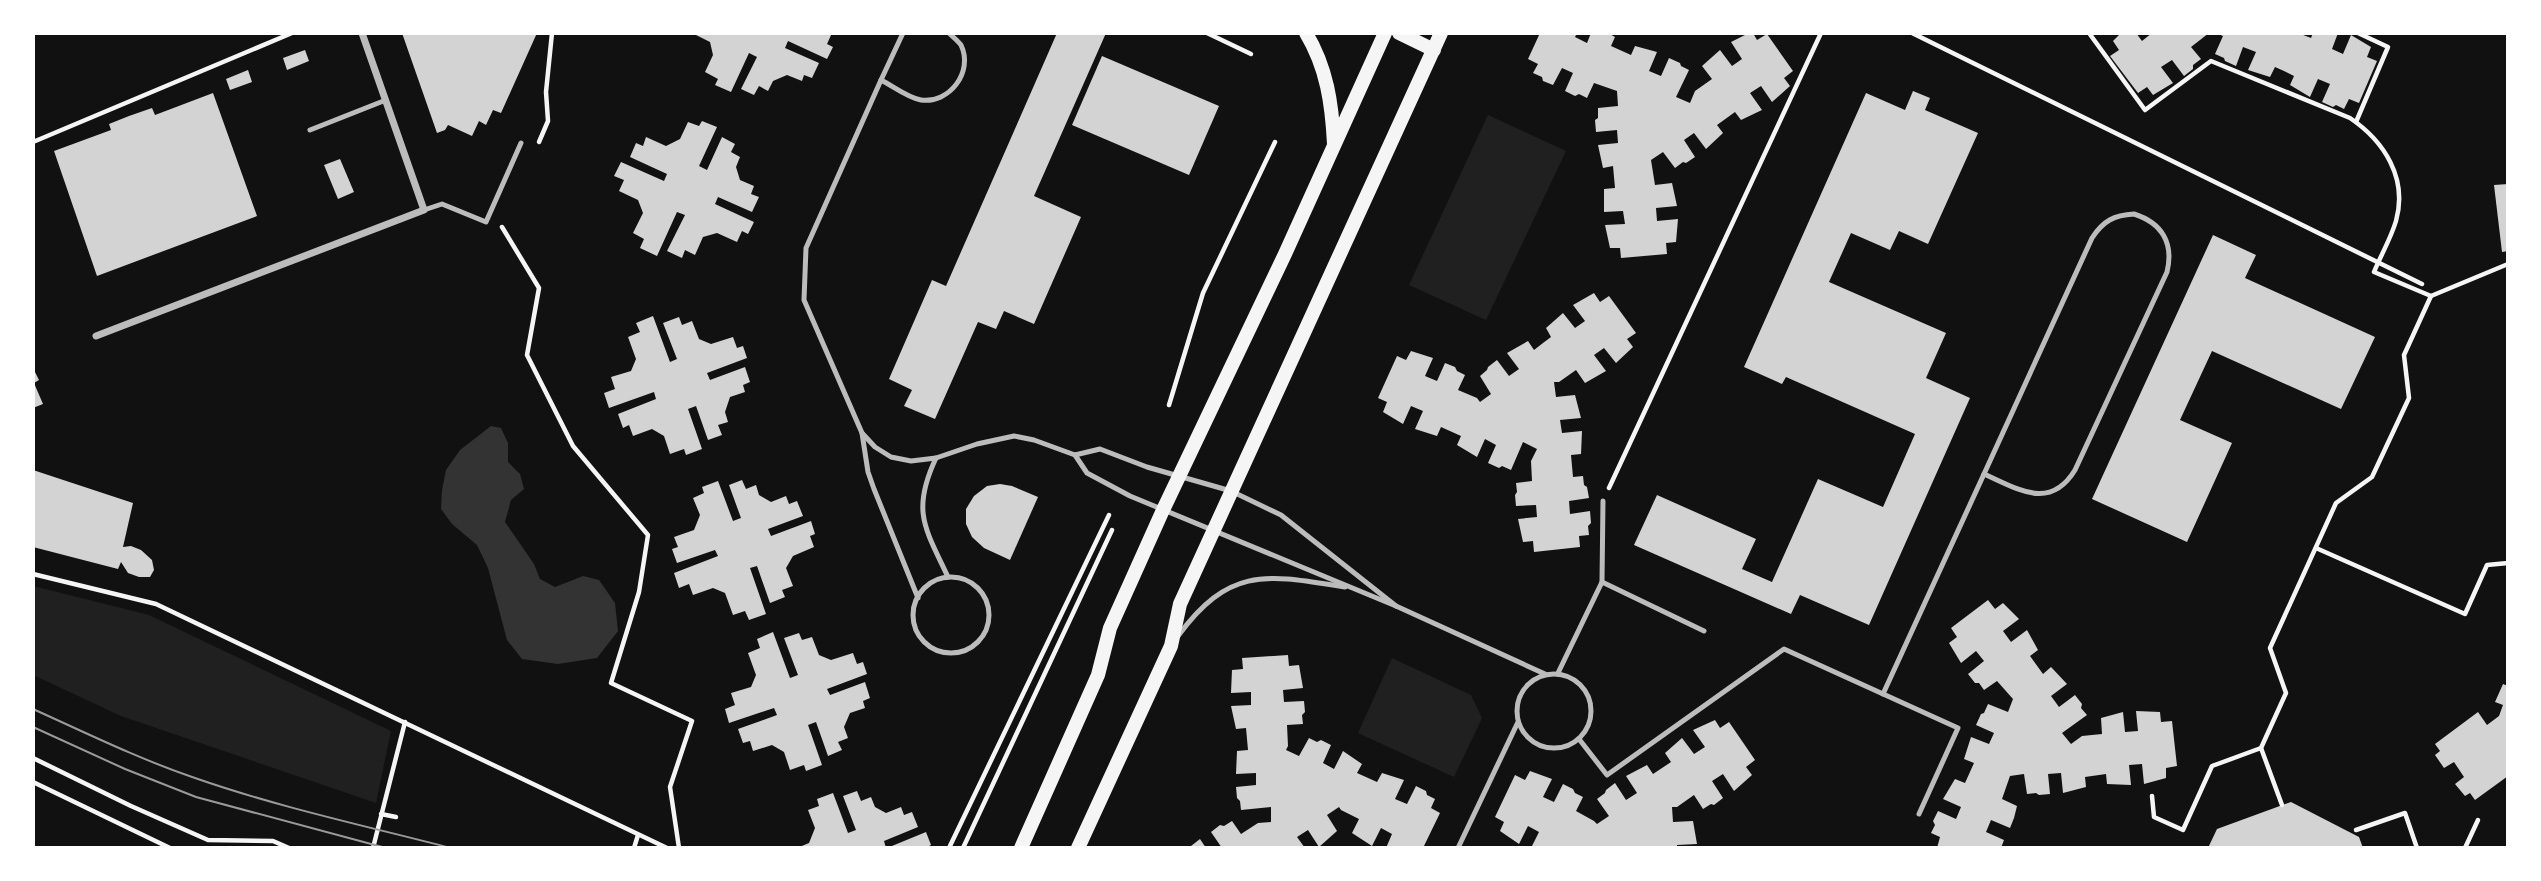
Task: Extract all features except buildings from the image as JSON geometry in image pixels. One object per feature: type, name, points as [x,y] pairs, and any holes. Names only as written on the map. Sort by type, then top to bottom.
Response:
[{"type":"main road","points":[[1306,33],[1323,65],[1335,145]]},
{"type":"main road","points":[[1021,848],[1098,675],[1110,628],[1385,33]]},
{"type":"main road","points":[[1399,33],[1434,50]]},
{"type":"main road","points":[[1078,848],[1171,646],[1180,604],[1441,33]]},
{"type":"street","points":[[96,336],[424,210],[362,33]]},
{"type":"lane","points":[[903,33],[806,248],[804,300],[862,433],[871,480],[918,598]]},
{"type":"lane","points":[[881,80],[919,100],[934,100],[948,93],[960,81],[965,62],[961,45],[949,33]]},
{"type":"lane","points":[[310,130],[386,100]]},
{"type":"lane","points":[[424,210],[442,204],[486,222],[521,143]]},
{"type":"lane","points":[[1883,694],[1984,474],[2099,227],[2109,219],[2134,214],[2157,225],[2169,247],[2170,260],[2166,272],[2068,481],[2058,489],[2034,494],[1984,474]]},
{"type":"lane","points":[[862,433],[875,447],[891,457],[911,461],[936,458],[986,441],[1014,436],[1034,440],[1075,455],[1100,449],[1147,467],[1231,491],[1281,515],[1396,606]]},
{"type":"lane","points":[[1075,455],[1087,472],[1130,496],[1396,606],[1545,674]]},
{"type":"lane","points":[[936,458],[924,489],[922,519],[948,577]]},
{"type":"lane","points":[[1558,673],[1602,582],[1603,501]]},
{"type":"lane","points":[[948,577],[970,582],[986,600],[989,611],[984,634],[976,644],[964,651],[951,653],[927,645],[914,623],[918,598],[926,587],[936,580],[948,577]]},
{"type":"lane","points":[[1171,646],[1202,608],[1225,590],[1241,582],[1263,577],[1355,589]]},
{"type":"lane","points":[[1602,582],[1704,631]]},
{"type":"lane","points":[[1579,738],[1607,775],[1784,649],[1958,728],[1919,814]]},
{"type":"lane","points":[[1545,674],[1570,676],[1580,683],[1591,704],[1587,729],[1569,746],[1544,747],[1533,742],[1518,722],[1518,698],[1524,687],[1545,674]]},
{"type":"lane","points":[[1458,848],[1518,722]]},
{"type":"path","points":[[33,142],[292,33]]},
{"type":"path","points":[[538,145],[548,121],[546,92],[552,33]]},
{"type":"path","points":[[1208,33],[1251,54]]},
{"type":"path","points":[[1603,501],[1821,33]]},
{"type":"path","points":[[1912,33],[2422,284]]},
{"type":"path","points":[[2089,33],[2145,110],[2211,61],[2356,122],[2381,144],[2391,161],[2399,191],[2396,221],[2374,272],[2431,296]]},
{"type":"path","points":[[2356,122],[2388,47],[2358,33]]},
{"type":"path","points":[[1169,405],[1203,293],[1275,142]]},
{"type":"path","points":[[501,225],[539,288],[527,355],[573,446],[648,535],[639,592],[611,683],[692,721],[670,788],[679,848]]},
{"type":"path","points":[[2282,805],[2261,748],[2286,693],[2270,648],[2336,503],[2372,477],[2409,398],[2404,355],[2431,296],[2508,264]]},
{"type":"path","points":[[949,848],[1109,515]]},
{"type":"path","points":[[963,848],[1112,530]]},
{"type":"path","points":[[2316,548],[2465,614],[2487,565],[2508,563]]},
{"type":"path","points":[[33,574],[156,604],[667,848]]},
{"type":"path","points":[[373,848],[405,722]]},
{"type":"path","points":[[2152,796],[2154,817],[2183,831],[2212,766],[2261,748]]},
{"type":"path","points":[[33,758],[208,840],[273,841],[289,848]]},
{"type":"path","points":[[33,782],[170,848]]},
{"type":"path","points":[[2356,830],[2405,813],[2417,848]]},
{"type":"path","points":[[381,814],[396,817]]},
{"type":"path","points":[[2465,848],[2478,820]]},
{"type":"path","points":[[634,848],[638,835]]},
{"type":"shaded area","points":[[1488,115],[1566,151],[1486,320],[1409,285]]},
{"type":"shaded area","points":[[491,426],[501,428],[508,443],[508,462],[520,474],[524,489],[511,500],[505,522],[534,564],[540,579],[555,587],[583,576],[599,580],[615,603],[618,631],[597,658],[558,664],[522,659],[507,640],[488,568],[477,545],[452,524],[441,509],[446,470],[460,450]]},
{"type":"shaded area","points":[[33,586],[149,615],[391,731],[376,803],[121,716],[33,675]]},
{"type":"shaded area","points":[[1392,658],[1471,695],[1482,718],[1454,777],[1358,733]]},
{"type":"tram line","points":[[33,709],[154,763],[195,778],[290,807],[451,848]]},
{"type":"tram line","points":[[33,727],[125,769],[196,797],[386,848]]}]
